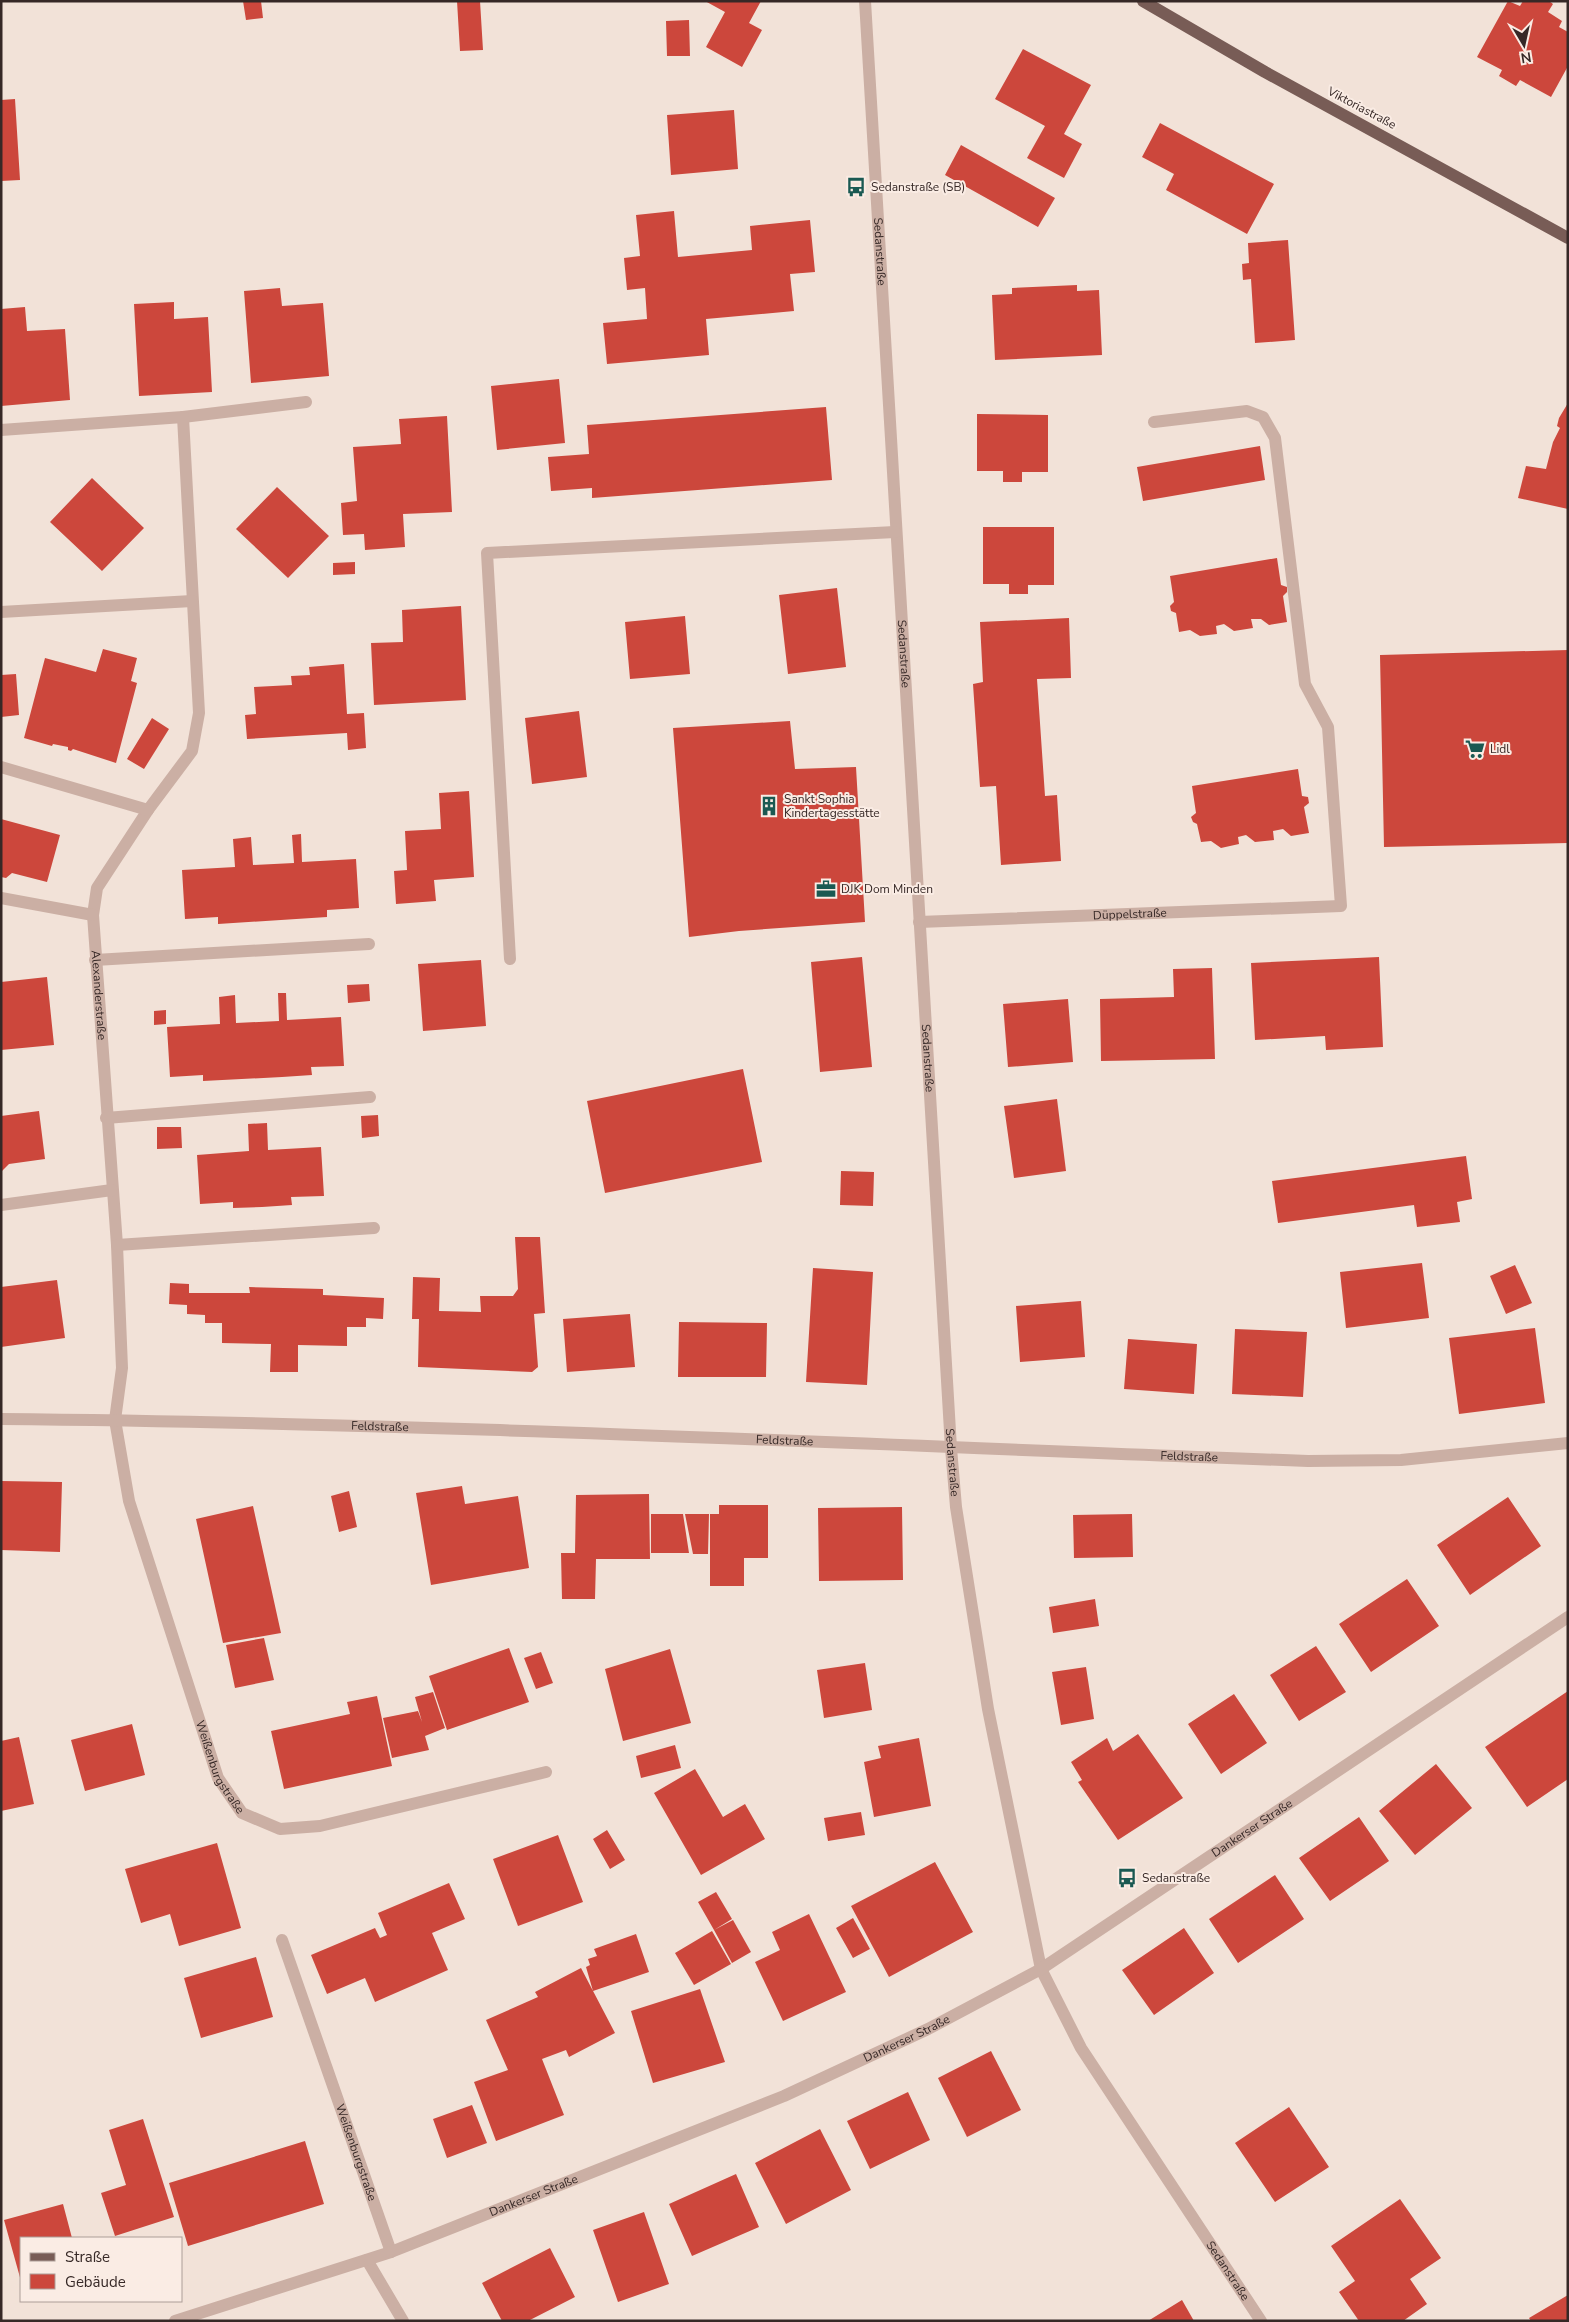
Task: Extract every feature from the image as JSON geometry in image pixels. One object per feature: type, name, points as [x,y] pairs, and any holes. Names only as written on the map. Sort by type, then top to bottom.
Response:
[{"type":"main road","name":"Viktoriastraße","points":[[1143,1],[1265,72],[1568,238]]},
{"type":"street","name":"Sedanstraße","points":[[865,1],[895,532],[951,1448],[956,1507],[988,1709],[1041,1969],[1081,2048],[1262,2321]]},
{"type":"street","points":[[1,430],[183,417],[306,402]]},
{"type":"street","name":"Düppelstraße","points":[[919,922],[1342,906],[1328,728],[1305,684],[1275,438],[1263,417],[1247,411],[1154,422]]},
{"type":"street","name":"Alexanderstraße","points":[[115,1420],[122,1368],[117,1245],[106,1118],[95,960],[94,915],[98,888],[148,810],[192,750],[199,713],[183,417]]},
{"type":"street","points":[[510,959],[487,553],[895,532]]},
{"type":"street","points":[[1,612],[192,601]]},
{"type":"street","points":[[1,767],[148,810]]},
{"type":"street","points":[[1,898],[94,915]]},
{"type":"street","points":[[95,960],[369,944]]},
{"type":"street","points":[[106,1118],[370,1097]]},
{"type":"street","points":[[1,1205],[112,1190]]},
{"type":"street","points":[[117,1245],[374,1228]]},
{"type":"street","name":"Feldstraße","points":[[1,1419],[115,1420],[520,1432],[1308,1461],[1392,1460],[1568,1443]]},
{"type":"street","name":"Weißenburgstraße","points":[[115,1420],[130,1501],[218,1778],[242,1813],[280,1829],[320,1826],[546,1772]]},
{"type":"street","name":"Dankerser Straße","points":[[175,2321],[391,2252],[784,2096],[928,2029],[1041,1969],[1568,1617]]},
{"type":"street","name":"Weißenburgstraße","points":[[282,1940],[391,2252]]},
{"type":"street","points":[[367,2260],[403,2321]]},
{"type":"building","points":[[243,1],[261,1],[263,18],[246,20]]},
{"type":"building","points":[[457,1],[480,1],[483,50],[460,51]]},
{"type":"building","points":[[705,1],[761,1],[749,23],[762,30],[742,67],[706,47],[725,12]]},
{"type":"building","points":[[1508,1],[1520,6],[1523,1],[1549,1],[1553,4],[1548,12],[1562,21],[1559,27],[1568,32],[1568,66],[1551,97],[1520,80],[1516,86],[1499,76],[1502,70],[1477,57]]},
{"type":"building","points":[[689,20],[690,56],[667,56],[666,21]]},
{"type":"building","points":[[1023,49],[1091,85],[1064,134],[1082,144],[1064,178],[1027,158],[1045,126],[995,99]]},
{"type":"building","points":[[15,99],[20,180],[1,181],[1,100]]},
{"type":"building","points":[[734,110],[738,169],[671,175],[667,115]]},
{"type":"building","points":[[1160,123],[1274,184],[1247,234],[1166,190],[1174,174],[1142,157]]},
{"type":"building","points":[[961,145],[1055,198],[1038,227],[945,175]]},
{"type":"building","points":[[674,211],[678,257],[752,250],[750,226],[810,220],[815,272],[790,274],[794,311],[706,319],[709,355],[607,364],[603,323],[647,319],[645,288],[627,290],[624,258],[640,256],[636,215]]},
{"type":"building","points":[[1288,240],[1295,340],[1255,343],[1251,279],[1243,280],[1242,264],[1249,263],[1248,243]]},
{"type":"building","points":[[1077,285],[1077,291],[1099,290],[1102,355],[995,360],[992,295],[1012,294],[1012,288]]},
{"type":"building","points":[[280,288],[282,306],[323,303],[329,376],[251,383],[244,291]]},
{"type":"building","points":[[174,302],[174,319],[208,317],[212,392],[139,396],[134,304]]},
{"type":"building","points":[[25,307],[27,331],[65,329],[70,400],[1,406],[1,309]]},
{"type":"building","points":[[559,379],[565,443],[497,450],[491,386]]},
{"type":"building","points":[[1568,403],[1568,509],[1518,498],[1526,466],[1546,469],[1553,442],[1560,428],[1557,426],[1559,418]]},
{"type":"building","points":[[826,407],[832,480],[592,498],[592,488],[551,491],[548,457],[589,454],[587,425]]},
{"type":"building","points":[[977,414],[1048,415],[1048,472],[1022,472],[1022,482],[1003,482],[1003,471],[977,471]]},
{"type":"building","points":[[447,416],[452,512],[403,514],[405,547],[365,550],[364,534],[343,535],[341,503],[357,501],[353,447],[401,444],[399,419]]},
{"type":"building","points":[[1260,446],[1265,480],[1143,501],[1137,467]]},
{"type":"building","points":[[92,478],[144,528],[102,571],[50,522]]},
{"type":"building","points":[[277,487],[329,536],[288,578],[236,529]]},
{"type":"building","points":[[983,527],[1054,527],[1054,585],[1028,585],[1028,594],[1009,594],[1009,584],[983,584]]},
{"type":"building","points":[[1277,558],[1281,585],[1287,587],[1287,592],[1283,596],[1287,622],[1269,625],[1261,619],[1251,619],[1253,628],[1234,631],[1224,624],[1216,626],[1217,634],[1200,636],[1190,630],[1179,632],[1176,613],[1171,611],[1170,606],[1174,602],[1170,576]]},
{"type":"building","points":[[355,562],[355,574],[333,575],[333,563]]},
{"type":"building","points":[[837,588],[846,667],[788,674],[779,595]]},
{"type":"building","points":[[461,606],[466,700],[374,705],[371,643],[403,642],[402,610]]},
{"type":"building","points":[[685,616],[690,674],[630,679],[625,622]]},
{"type":"building","points":[[1069,618],[1071,678],[1037,679],[1045,796],[1057,795],[1061,861],[1001,865],[996,786],[980,787],[973,684],[983,682],[980,622]]},
{"type":"building","points":[[103,649],[137,658],[131,681],[137,683],[116,763],[73,749],[71,751],[68,750],[68,747],[53,744],[52,746],[24,738],[45,658],[96,672]]},
{"type":"building","name":"Lidl","points":[[1568,650],[1568,843],[1384,847],[1380,655]]},
{"type":"building","points":[[344,664],[347,714],[364,713],[366,748],[348,750],[347,733],[247,739],[245,715],[256,714],[254,687],[292,685],[291,676],[310,675],[309,667]]},
{"type":"building","points":[[16,674],[19,715],[1,717],[1,675]]},
{"type":"building","points":[[579,711],[587,777],[532,784],[525,718]]},
{"type":"building","points":[[152,718],[169,729],[144,769],[127,759]]},
{"type":"building","name":"Sankt Sophia Kindertagesstätte","points":[[790,721],[795,769],[856,767],[865,922],[739,931],[689,937],[673,728]]},
{"type":"building","points":[[1298,769],[1302,796],[1308,797],[1309,803],[1304,807],[1309,833],[1291,836],[1283,829],[1273,831],[1274,840],[1255,842],[1246,835],[1238,837],[1239,844],[1221,848],[1211,841],[1201,842],[1197,824],[1193,822],[1191,817],[1196,813],[1192,786]]},
{"type":"building","points":[[469,791],[474,877],[434,880],[436,901],[396,904],[394,871],[407,870],[405,831],[441,829],[439,793]]},
{"type":"building","points":[[1,819],[60,835],[47,882],[12,873],[6,878],[1,877]]},
{"type":"building","points":[[301,834],[302,862],[356,859],[359,908],[327,910],[327,917],[218,924],[218,917],[185,919],[182,870],[235,867],[233,839],[251,837],[253,865],[294,863],[292,835]]},
{"type":"building","points":[[862,957],[872,1067],[820,1072],[811,962]]},
{"type":"building","points":[[1379,957],[1383,1047],[1326,1050],[1325,1036],[1255,1040],[1251,963]]},
{"type":"building","points":[[481,960],[486,1026],[423,1031],[418,964]]},
{"type":"building","points":[[1212,968],[1215,1059],[1101,1061],[1100,999],[1174,997],[1173,969]]},
{"type":"building","points":[[47,977],[54,1045],[1,1050],[1,982]]},
{"type":"building","points":[[369,984],[370,1001],[348,1003],[347,985]]},
{"type":"building","points":[[278,993],[286,993],[287,1020],[341,1017],[344,1066],[311,1067],[312,1075],[282,1077],[203,1081],[203,1075],[170,1077],[167,1027],[220,1024],[219,997],[235,995],[236,1023],[279,1021]]},
{"type":"building","points":[[1068,999],[1073,1062],[1008,1067],[1003,1004]]},
{"type":"building","points":[[166,1010],[166,1024],[154,1025],[154,1011]]},
{"type":"building","points":[[743,1069],[762,1162],[605,1193],[587,1101]]},
{"type":"building","points":[[1057,1099],[1066,1171],[1014,1178],[1004,1106]]},
{"type":"building","points":[[39,1111],[45,1159],[9,1164],[1,1172],[1,1116]]},
{"type":"building","points":[[378,1115],[379,1136],[362,1138],[361,1116]]},
{"type":"building","points":[[267,1123],[268,1150],[321,1147],[324,1196],[291,1197],[292,1205],[262,1207],[233,1208],[233,1202],[200,1204],[197,1155],[249,1151],[248,1124]]},
{"type":"building","points":[[157,1127],[181,1127],[182,1148],[157,1149]]},
{"type":"building","points":[[1466,1156],[1472,1199],[1457,1202],[1460,1222],[1417,1227],[1414,1205],[1278,1223],[1272,1181]]},
{"type":"building","points":[[841,1171],[874,1172],[873,1206],[840,1205]]},
{"type":"building","points":[[515,1237],[540,1237],[545,1313],[534,1314],[538,1367],[532,1372],[418,1367],[419,1319],[412,1319],[413,1277],[440,1278],[439,1311],[481,1312],[480,1296],[513,1296],[518,1289]]},
{"type":"building","points":[[1422,1263],[1429,1318],[1346,1328],[1340,1272]]},
{"type":"building","points":[[1515,1265],[1532,1303],[1506,1314],[1490,1276]]},
{"type":"building","points":[[813,1268],[873,1272],[867,1385],[806,1382]]},
{"type":"building","points":[[57,1280],[65,1338],[1,1347],[1,1287]]},
{"type":"building","points":[[170,1283],[189,1284],[189,1293],[250,1293],[249,1287],[323,1289],[323,1295],[384,1298],[383,1319],[366,1318],[366,1327],[347,1327],[347,1346],[298,1345],[298,1372],[270,1372],[271,1344],[222,1343],[222,1323],[205,1323],[205,1315],[187,1314],[187,1305],[169,1304]]},
{"type":"building","points":[[1081,1301],[1085,1357],[1020,1362],[1016,1306]]},
{"type":"building","points":[[630,1314],[635,1367],[567,1372],[563,1319]]},
{"type":"building","points":[[679,1322],[767,1323],[766,1377],[678,1377]]},
{"type":"building","points":[[1535,1328],[1545,1403],[1459,1414],[1449,1338]]},
{"type":"building","points":[[1235,1329],[1307,1332],[1303,1397],[1232,1394]]},
{"type":"building","points":[[1128,1339],[1197,1344],[1194,1394],[1124,1389]]},
{"type":"building","points":[[1,1481],[62,1482],[60,1552],[1,1550]]},
{"type":"building","points":[[462,1486],[465,1504],[518,1496],[529,1568],[431,1585],[416,1493]]},
{"type":"building","points":[[349,1491],[357,1527],[339,1532],[331,1496]]},
{"type":"building","points":[[649,1494],[650,1559],[596,1559],[595,1599],[562,1599],[561,1553],[575,1553],[576,1495]]},
{"type":"building","points":[[1508,1497],[1541,1546],[1470,1595],[1437,1545]]},
{"type":"building","points":[[719,1505],[768,1505],[768,1558],[744,1558],[744,1586],[710,1586],[710,1514],[719,1514]]},
{"type":"building","points":[[253,1506],[281,1633],[223,1643],[196,1519]]},
{"type":"building","points":[[902,1507],[903,1580],[819,1581],[818,1508]]},
{"type":"building","points":[[651,1514],[683,1514],[689,1553],[651,1553]]},
{"type":"building","points":[[685,1514],[709,1514],[708,1554],[693,1554]]},
{"type":"building","points":[[1132,1514],[1133,1557],[1074,1558],[1073,1515]]},
{"type":"building","points":[[1407,1579],[1439,1626],[1371,1672],[1339,1624]]},
{"type":"building","points":[[1095,1599],[1099,1626],[1053,1633],[1049,1607]]},
{"type":"building","points":[[264,1638],[274,1680],[235,1688],[226,1645]]},
{"type":"building","points":[[1316,1646],[1346,1692],[1299,1721],[1270,1675]]},
{"type":"building","points":[[509,1648],[529,1702],[447,1730],[429,1676]]},
{"type":"building","points":[[670,1649],[691,1723],[623,1741],[605,1669]]},
{"type":"building","points":[[541,1652],[553,1683],[536,1689],[524,1658]]},
{"type":"building","points":[[865,1663],[872,1710],[824,1718],[817,1670]]},
{"type":"building","points":[[1086,1667],[1094,1719],[1061,1725],[1052,1672]]},
{"type":"building","points":[[1568,1691],[1568,1779],[1527,1807],[1485,1747]]},
{"type":"building","points":[[433,1692],[445,1728],[425,1736],[429,1750],[392,1758],[383,1718],[418,1711],[422,1722],[415,1697]]},
{"type":"building","points":[[1234,1694],[1267,1743],[1221,1774],[1188,1724]]},
{"type":"building","points":[[377,1696],[392,1766],[284,1789],[271,1731],[350,1714],[347,1702]]},
{"type":"building","points":[[132,1724],[145,1775],[85,1791],[71,1740]]},
{"type":"building","points":[[1138,1734],[1183,1798],[1118,1840],[1078,1782],[1082,1780],[1071,1762],[1107,1738],[1113,1751]]},
{"type":"building","points":[[19,1737],[34,1804],[1,1811],[1,1741]]},
{"type":"building","points":[[919,1738],[931,1806],[874,1817],[864,1762],[881,1758],[878,1746]]},
{"type":"building","points":[[675,1745],[681,1768],[641,1778],[636,1756]]},
{"type":"building","points":[[1436,1764],[1472,1808],[1415,1855],[1379,1811]]},
{"type":"building","points":[[695,1769],[723,1817],[745,1804],[765,1839],[701,1875],[654,1793]]},
{"type":"building","points":[[861,1812],[865,1835],[828,1841],[824,1818]]},
{"type":"building","points":[[1359,1817],[1389,1861],[1330,1901],[1299,1858]]},
{"type":"building","points":[[607,1830],[625,1860],[610,1869],[593,1839]]},
{"type":"building","points":[[558,1835],[583,1902],[518,1926],[493,1859]]},
{"type":"building","points":[[217,1843],[241,1928],[179,1946],[170,1914],[141,1923],[125,1869]]},
{"type":"building","points":[[935,1862],[973,1932],[889,1977],[851,1906]]},
{"type":"building","points":[[1275,1875],[1304,1919],[1238,1963],[1209,1919]]},
{"type":"building","points":[[449,1883],[465,1919],[432,1933],[448,1970],[375,2002],[365,1978],[327,1994],[311,1955],[375,1928],[380,1938],[387,1935],[378,1913]]},
{"type":"building","points":[[716,1892],[732,1919],[714,1930],[698,1902]]},
{"type":"building","points":[[809,1914],[846,1992],[783,2021],[755,1962],[780,1950],[772,1932]]},
{"type":"building","points":[[853,1918],[870,1949],[853,1958],[836,1928]]},
{"type":"building","points":[[733,1920],[751,1952],[732,1963],[714,1930]]},
{"type":"building","points":[[1184,1928],[1214,1973],[1154,2015],[1122,1970]]},
{"type":"building","points":[[712,1931],[731,1964],[694,1985],[675,1953]]},
{"type":"building","points":[[636,1934],[649,1972],[593,1991],[586,1967],[590,1965],[588,1959],[597,1956],[594,1949]]},
{"type":"building","points":[[256,1957],[273,2017],[201,2038],[184,1978]]},
{"type":"building","points":[[581,1968],[615,2033],[569,2057],[566,2050],[542,2059],[564,2115],[496,2141],[474,2082],[508,2070],[486,2020],[538,1997],[535,1992]]},
{"type":"building","points":[[700,1989],[725,2062],[653,2083],[631,2011]]},
{"type":"building","points":[[991,2051],[1021,2110],[967,2137],[938,2078]]},
{"type":"building","points":[[908,2092],[930,2140],[870,2169],[847,2121]]},
{"type":"building","points":[[472,2105],[487,2143],[447,2158],[433,2119]]},
{"type":"building","points":[[1289,2107],[1329,2167],[1275,2202],[1235,2143]]},
{"type":"building","points":[[143,2119],[174,2217],[115,2236],[101,2193],[126,2185],[109,2130]]},
{"type":"building","points":[[820,2129],[851,2190],[786,2224],[755,2163]]},
{"type":"building","points":[[305,2141],[324,2204],[188,2246],[169,2183]]},
{"type":"building","points":[[736,2174],[759,2227],[692,2256],[669,2204]]},
{"type":"building","points":[[1400,2199],[1441,2258],[1410,2279],[1427,2304],[1403,2321],[1359,2321],[1339,2292],[1355,2281],[1331,2246]]},
{"type":"building","points":[[63,2204],[72,2237],[20,2237],[20,2277],[4,2220]]},
{"type":"building","points":[[644,2212],[669,2284],[618,2302],[593,2230]]},
{"type":"building","points":[[550,2248],[575,2297],[528,2321],[502,2321],[482,2283]]},
{"type":"building","points":[[1568,2295],[1568,2321],[1531,2321],[1529,2318]]},
{"type":"building","points":[[1182,2300],[1194,2321],[1148,2321]]},
{"type":"place","name":"Sedanstraße (SB)","points":[[856,187]]},
{"type":"place","name":"Lidl","points":[[1475,749]]},
{"type":"place","name":"Sankt Sophia Kindertagesstätte","points":[[769,806]]},
{"type":"place","name":"DJK Dom Minden","points":[[826,889]]},
{"type":"place","name":"Sedanstraße","points":[[1127,1878]]}]
